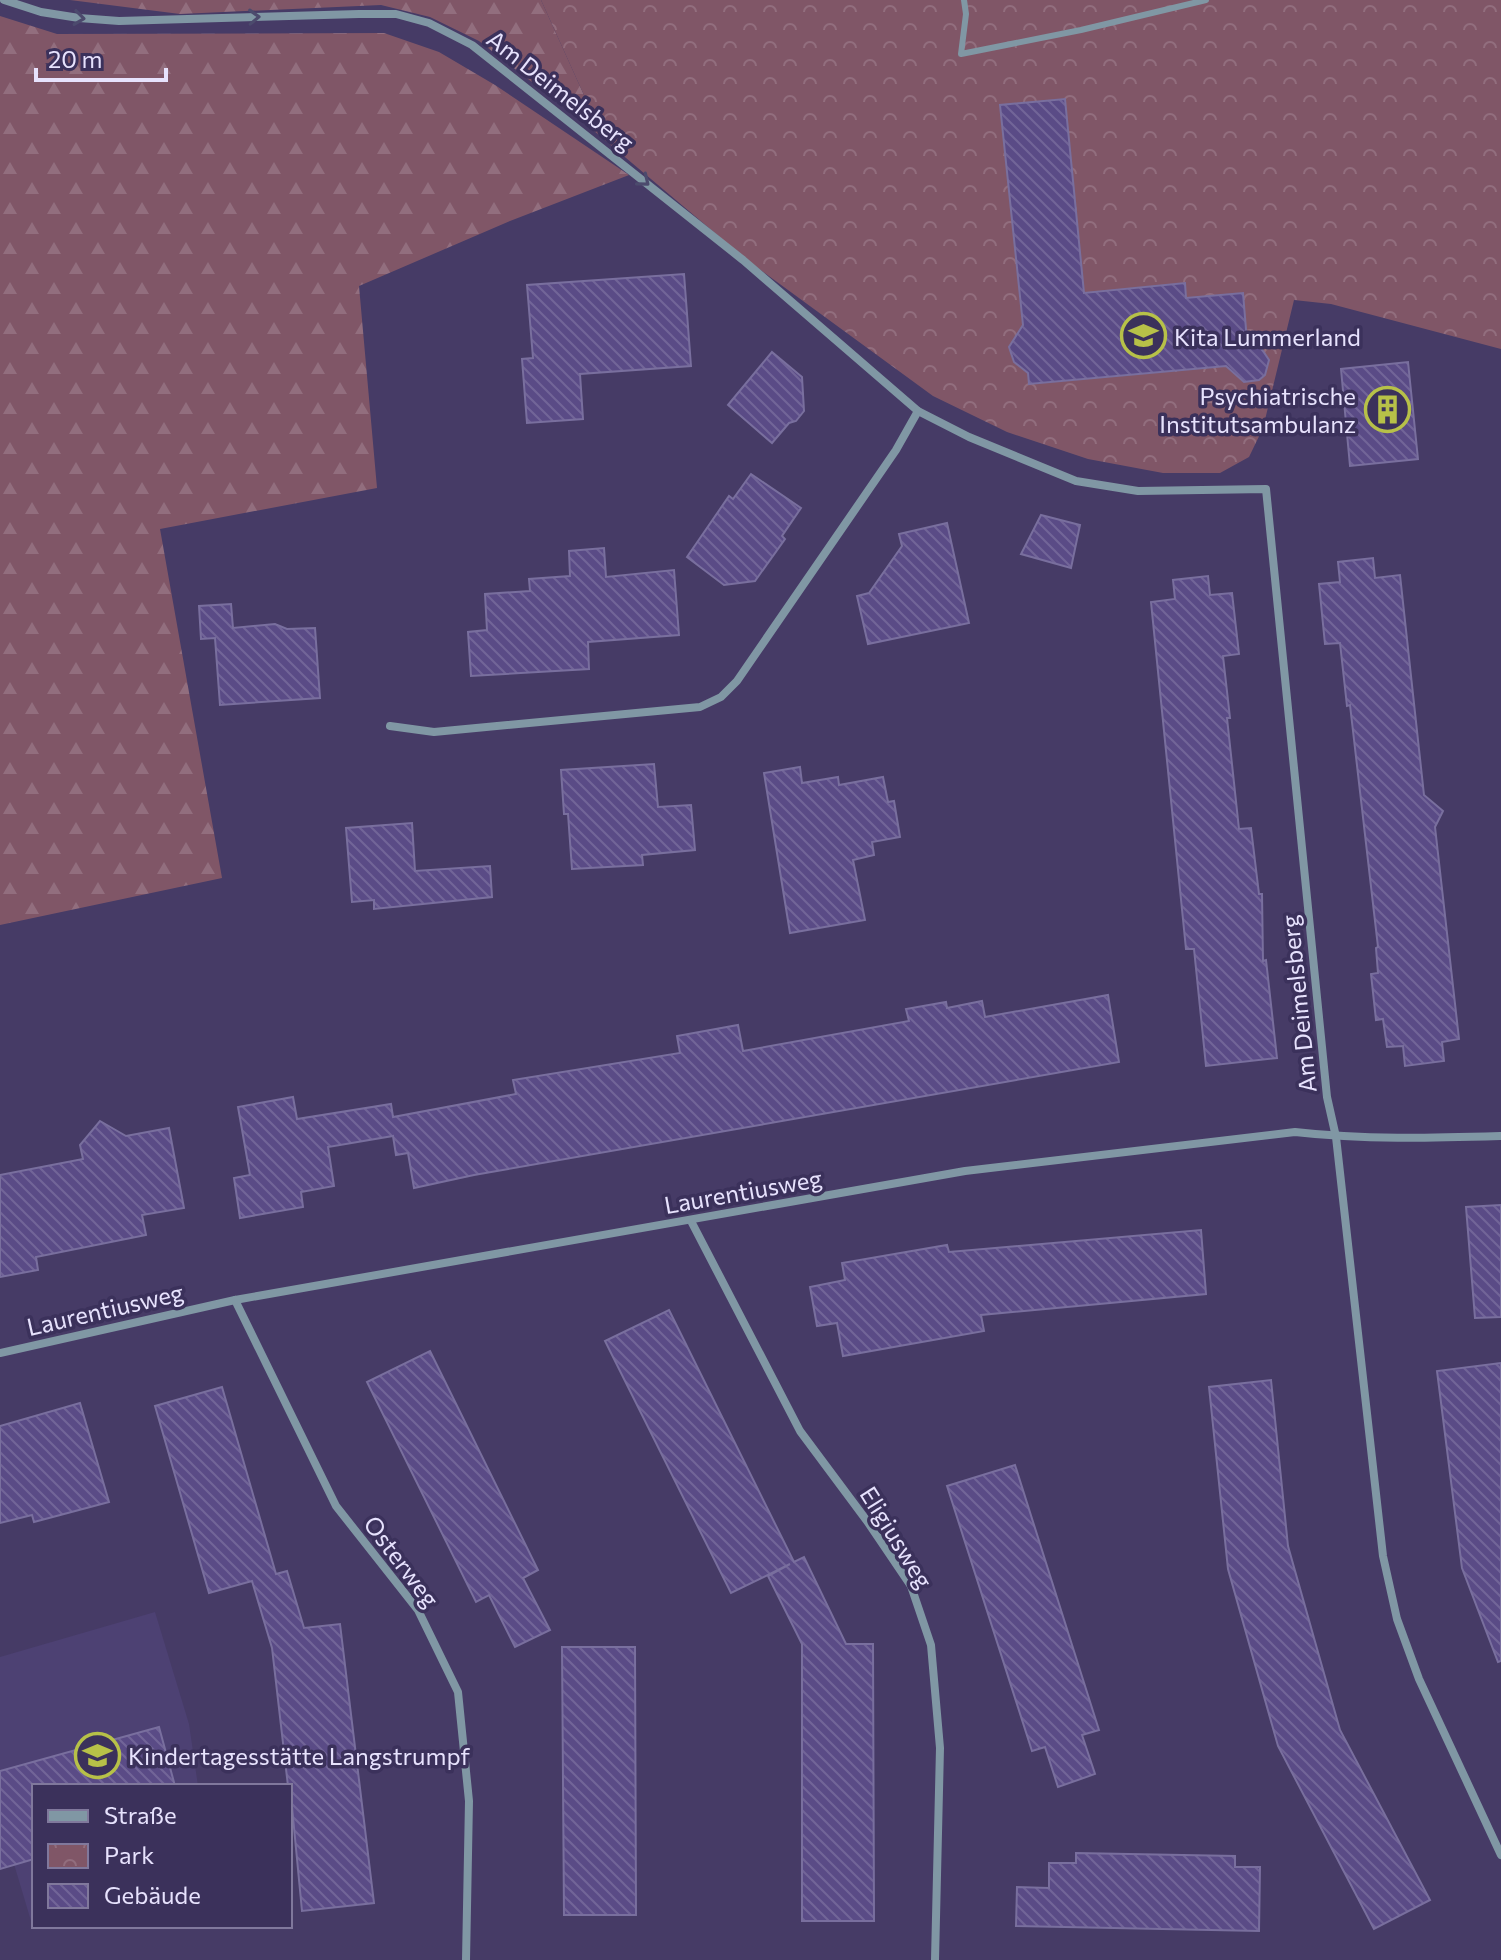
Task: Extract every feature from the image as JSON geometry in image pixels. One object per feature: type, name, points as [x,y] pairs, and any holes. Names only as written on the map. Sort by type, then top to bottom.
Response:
[{"type":"street","name":"Am Deimelsberg","points":[[4,0],[41,12],[119,21],[396,14],[429,23],[472,45],[743,260],[918,411],[969,437],[1076,481],[1138,491],[1266,489],[1327,1097],[1336,1137],[1383,1556],[1397,1619],[1419,1679],[1501,1855]]},
{"type":"street","points":[[390,726],[434,732],[700,707],[721,697],[737,681],[887,463],[918,411]]},
{"type":"street","name":"Laurentiusweg","points":[[0,1353],[235,1300],[965,1171],[1295,1132],[1336,1137],[1411,1139],[1501,1136]]},
{"type":"street","name":"Eligiusweg","points":[[691,1221],[800,1431],[911,1586],[931,1645],[940,1748],[935,1960]]},
{"type":"street","name":"Osterweg","points":[[235,1300],[336,1506],[418,1610],[458,1692],[469,1801],[466,1960]]},
{"type":"lane","points":[[964,0],[966,14],[961,54],[1206,0]]},
{"type":"shaded area","name":"Kindertagesstätte Langstrumpf","points":[[155,1612],[189,1724],[198,1784],[32,1784],[32,1921],[0,1817],[0,1657]]},
{"type":"green space","points":[[70,0],[541,0],[588,104],[581,120],[479,41],[430,17],[381,5],[180,14]]},
{"type":"green space","points":[[541,0],[1501,0],[1501,349],[1331,304],[1294,300],[1263,428],[1249,457],[1220,473],[1163,473],[1088,459],[1007,432],[933,396],[747,260],[581,120],[588,104]]},
{"type":"green space","points":[[0,16],[57,34],[384,33],[439,52],[495,85],[629,175],[510,221],[359,286],[377,488],[160,529],[222,878],[0,925]]},
{"type":"building","points":[[1065,99],[1084,293],[1185,283],[1186,298],[1243,293],[1247,341],[1261,348],[1269,360],[1265,375],[1259,380],[1244,382],[1226,366],[1029,384],[1028,373],[1014,362],[1009,347],[1023,325],[1000,105]]},
{"type":"building","points":[[684,274],[691,366],[580,374],[583,419],[527,423],[522,359],[533,358],[527,285]]},
{"type":"building","points":[[772,352],[802,377],[804,411],[772,443],[728,405]]},
{"type":"building","name":"Psychiatrische Institutsambulanz","points":[[1408,362],[1418,459],[1350,466],[1341,369]]},
{"type":"building","points":[[751,474],[801,508],[782,536],[785,539],[755,581],[724,585],[687,557],[729,496],[733,499]]},
{"type":"building","points":[[1041,515],[1080,525],[1071,568],[1021,554]]},
{"type":"building","points":[[947,523],[969,623],[868,644],[857,596],[869,593],[902,546],[899,534]]},
{"type":"building","points":[[604,548],[606,577],[674,570],[679,635],[588,642],[589,669],[471,676],[468,632],[487,630],[485,594],[530,591],[529,579],[570,576],[569,551]]},
{"type":"building","points":[[1373,558],[1375,578],[1400,575],[1424,795],[1443,811],[1435,827],[1459,1039],[1442,1042],[1444,1061],[1405,1066],[1403,1046],[1387,1047],[1383,1019],[1376,1020],[1371,974],[1378,973],[1378,947],[1350,705],[1347,706],[1340,643],[1325,644],[1319,584],[1340,582],[1338,562]]},
{"type":"building","points":[[1208,576],[1210,595],[1232,593],[1239,654],[1223,656],[1230,718],[1227,718],[1239,829],[1251,828],[1259,894],[1262,894],[1263,961],[1266,960],[1277,1058],[1206,1066],[1194,949],[1186,949],[1151,602],[1175,599],[1173,580]]},
{"type":"building","points":[[231,604],[233,628],[275,624],[287,629],[315,628],[320,698],[220,705],[215,638],[201,639],[199,606]]},
{"type":"building","points":[[654,764],[658,807],[691,805],[695,850],[642,855],[643,865],[572,869],[561,770]]},
{"type":"building","points":[[800,767],[802,783],[838,777],[839,785],[883,777],[888,802],[894,801],[900,837],[872,842],[874,855],[853,860],[865,920],[790,933],[764,773]]},
{"type":"building","points":[[412,823],[415,871],[490,866],[492,897],[374,909],[374,900],[352,902],[346,828]]},
{"type":"building","points":[[1108,995],[1119,1062],[414,1188],[408,1153],[396,1155],[393,1136],[328,1147],[334,1186],[301,1192],[303,1207],[240,1218],[234,1178],[250,1175],[238,1107],[293,1097],[297,1119],[391,1104],[393,1117],[516,1094],[513,1080],[680,1053],[677,1036],[738,1025],[743,1051],[909,1021],[906,1009],[946,1002],[947,1008],[982,1001],[985,1017]]},
{"type":"building","points":[[100,1121],[126,1136],[169,1128],[184,1208],[142,1215],[146,1235],[36,1257],[38,1270],[0,1277],[0,1175],[83,1159],[80,1145]]},
{"type":"building","points":[[1501,1205],[1501,1317],[1475,1318],[1466,1207]]},
{"type":"building","points":[[1201,1230],[1206,1294],[981,1315],[984,1331],[843,1356],[837,1323],[817,1326],[810,1287],[845,1280],[842,1263],[947,1245],[949,1252]]},
{"type":"building","points":[[669,1310],[794,1562],[804,1557],[846,1644],[873,1644],[874,1921],[802,1921],[802,1644],[768,1576],[790,1564],[731,1593],[605,1341]]},
{"type":"building","points":[[430,1351],[538,1570],[523,1578],[550,1630],[515,1647],[489,1595],[476,1602],[367,1382]]},
{"type":"building","points":[[1501,1363],[1501,1661],[1498,1662],[1462,1568],[1437,1371]]},
{"type":"building","points":[[1271,1380],[1288,1546],[1340,1730],[1430,1900],[1374,1929],[1278,1746],[1228,1569],[1209,1387]]},
{"type":"building","points":[[222,1387],[276,1574],[287,1571],[304,1628],[340,1624],[374,1903],[302,1911],[292,1784],[288,1784],[272,1648],[252,1581],[209,1593],[155,1406]]},
{"type":"building","points":[[80,1403],[109,1502],[34,1522],[32,1515],[0,1523],[0,1426]]},
{"type":"building","points":[[1015,1465],[1099,1730],[1082,1735],[1095,1774],[1058,1787],[1045,1747],[1032,1751],[947,1486]]},
{"type":"building","points":[[562,1647],[635,1647],[636,1915],[564,1915]]},
{"type":"building","name":"Kindertagesstätte Langstrumpf","points":[[159,1727],[174,1784],[32,1784],[32,1860],[0,1869],[0,1771]]},
{"type":"building","points":[[1076,1853],[1235,1856],[1235,1867],[1260,1867],[1259,1931],[1016,1926],[1017,1887],[1049,1888],[1049,1863],[1076,1863]]},
{"type":"place","name":"Kita Lummerland","points":[[1143,336]]},
{"type":"place","name":"Psychiatrische Institutsambulanz","points":[[1387,409]]},
{"type":"place","name":"Kindertagesstätte Langstrumpf","points":[[97,1755]]}]
